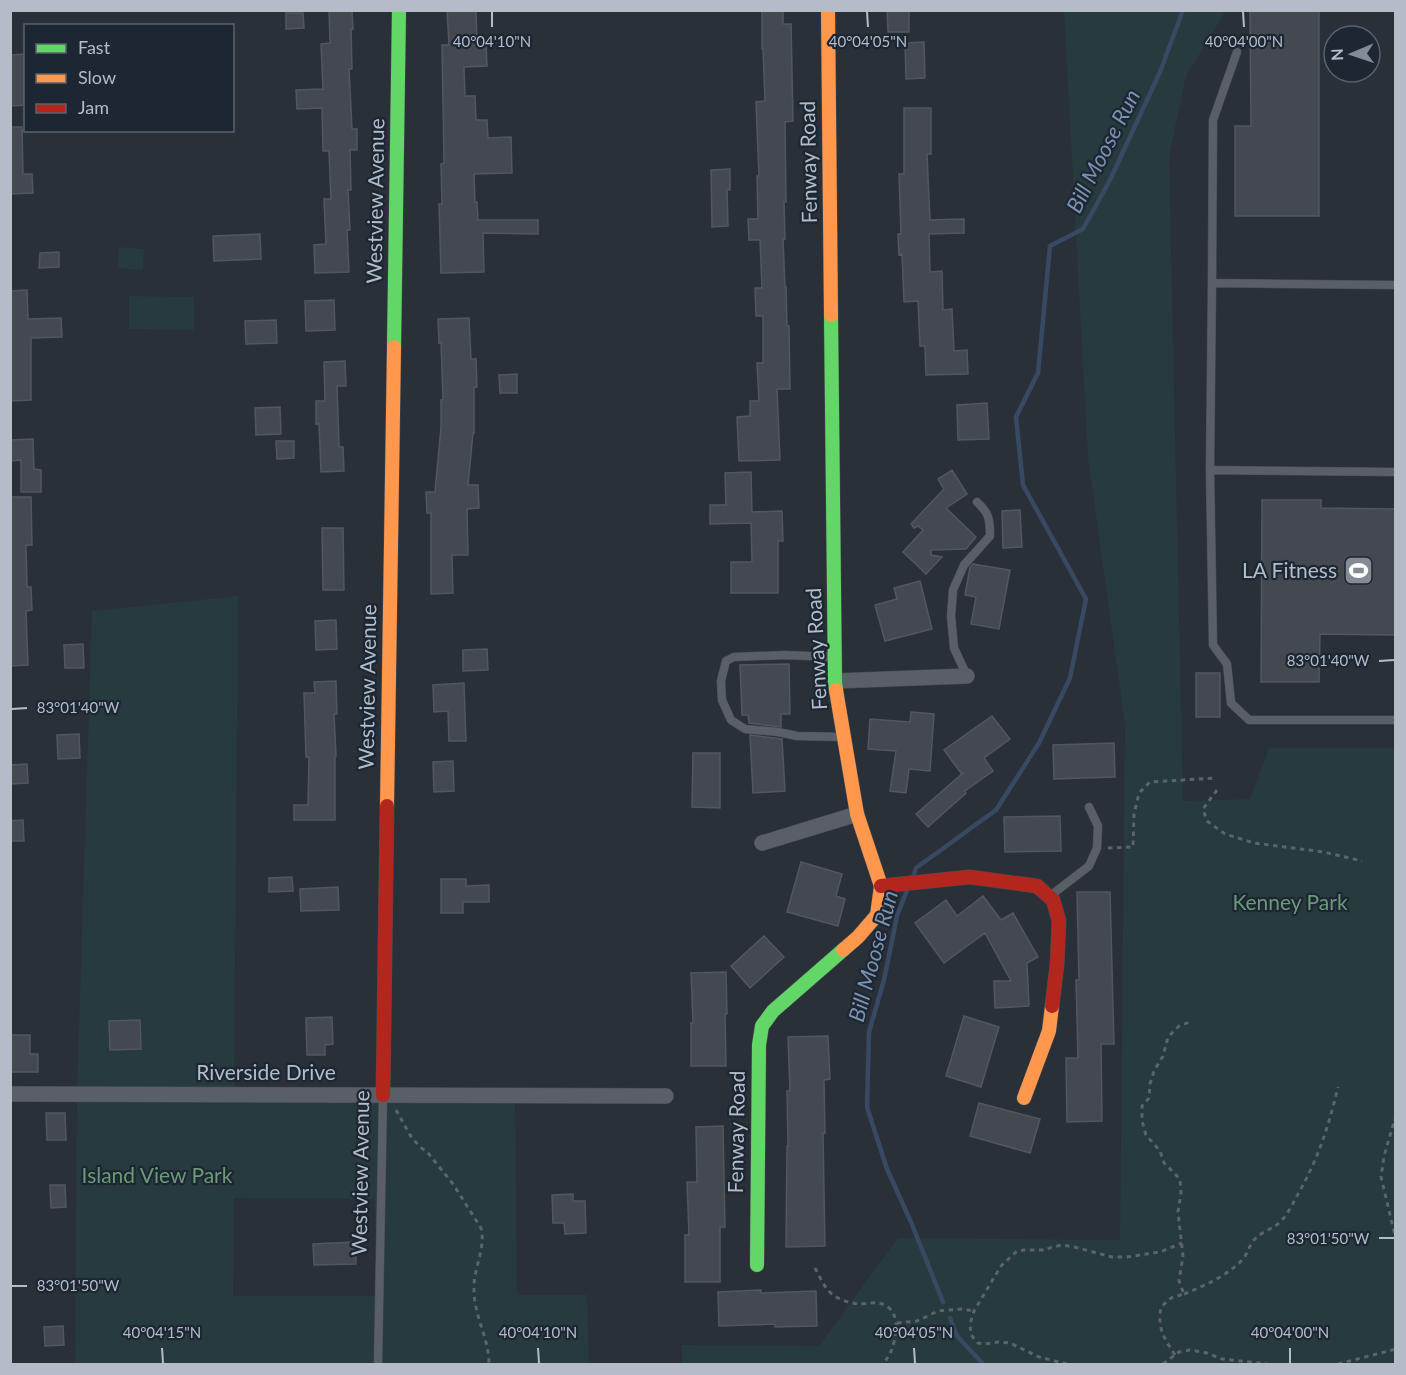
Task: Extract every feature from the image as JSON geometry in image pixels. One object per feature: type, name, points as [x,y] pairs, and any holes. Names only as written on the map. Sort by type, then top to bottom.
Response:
[{"type":"street","name":"Westview Avenue","points":[[383,1095],[399,10]]},
{"type":"street","name":"Fenway Road","points":[[757,1265],[759,1046],[762,1026],[773,1011],[858,937],[877,915],[881,886],[857,814],[835,681],[828,10]]},
{"type":"street","points":[[835,681],[967,676]]},
{"type":"street","points":[[762,843],[857,814]]},
{"type":"street","points":[[881,886],[970,877],[1037,886],[1053,900],[1059,921],[1051,1020],[1024,1098]]},
{"type":"street","name":"Riverside Drive","points":[[10,1094],[666,1096]]},
{"type":"lane","points":[[1237,52],[1213,120],[1210,471],[1213,645],[1227,664],[1231,703],[1249,720],[1395,720]]},
{"type":"lane","points":[[1212,283],[1395,285]]},
{"type":"lane","points":[[1210,471],[1395,472]]},
{"type":"lane","points":[[967,676],[954,648],[951,616],[953,590],[964,565],[990,536],[990,524],[986,510],[977,502]]},
{"type":"lane","points":[[835,657],[785,655],[734,657],[726,661],[721,681],[722,700],[731,720],[745,729],[797,736],[844,737]]},
{"type":"lane","points":[[1049,897],[1089,866],[1097,848],[1098,826],[1089,807]]},
{"type":"lane","name":"Westview Avenue","points":[[378,1365],[383,1095]]},
{"type":"path","points":[[1097,848],[1133,847],[1134,814],[1138,793],[1149,782],[1216,778]]},
{"type":"path","points":[[1217,790],[1203,808],[1207,822],[1225,834],[1254,843],[1324,852],[1362,861]]},
{"type":"path","points":[[1184,1294],[1179,1281],[1183,1256],[1178,1212],[1181,1193],[1180,1179],[1164,1163],[1160,1151],[1146,1135],[1142,1122],[1142,1106],[1149,1098],[1154,1071],[1163,1056],[1168,1037],[1179,1026],[1190,1022]]},
{"type":"path","points":[[1175,1355],[1163,1336],[1159,1320],[1161,1307],[1171,1298],[1203,1287],[1226,1274],[1245,1257],[1252,1242],[1258,1236],[1282,1221],[1310,1174],[1319,1153],[1338,1087]]},
{"type":"path","points":[[383,1095],[394,1105],[410,1135],[453,1184],[481,1228],[482,1246],[474,1289],[475,1303],[488,1347],[489,1365]]},
{"type":"path","points":[[1395,1114],[1381,1177],[1395,1240]]},
{"type":"path","points":[[1067,1365],[1039,1357],[1010,1343],[978,1342],[971,1335],[970,1324],[974,1311],[1000,1266],[1017,1251],[1045,1250],[1062,1245],[1112,1257],[1127,1257],[1160,1252],[1182,1243]]},
{"type":"path","points":[[815,1268],[822,1284],[832,1295],[859,1304],[878,1303],[888,1306],[893,1313],[897,1323],[895,1340],[891,1354],[883,1365]]},
{"type":"path","points":[[897,1323],[917,1321],[938,1311],[974,1311]]},
{"type":"path","points":[[1338,1365],[1395,1349]]},
{"type":"path","points":[[1163,1365],[1179,1352],[1190,1350],[1222,1359],[1267,1365]]},
{"type":"green space","name":"Kenney Park","points":[[1064,11],[1224,11],[1186,76],[1169,157],[1183,801],[1250,799],[1269,748],[1395,748],[1395,1364],[682,1364],[682,1345],[819,1346],[898,1238],[1120,1240],[1125,725],[1088,457]]},
{"type":"green space","points":[[119,247],[144,249],[143,270],[118,268]]},
{"type":"green space","points":[[129,296],[194,297],[194,330],[129,329]]},
{"type":"green space","name":"Island View Park","points":[[238,596],[234,1094],[515,1095],[517,1295],[587,1295],[589,1364],[75,1364],[77,1094],[92,611]],"holes":[[[234,1198],[374,1199],[379,1296],[233,1296]]]},
{"type":"building","points":[[329,10],[352,10],[352,69],[349,69],[352,129],[357,129],[357,150],[350,150],[351,190],[348,190],[350,230],[347,230],[349,272],[315,273],[314,245],[326,244],[324,199],[331,199],[329,151],[323,151],[322,108],[297,109],[296,90],[323,89],[321,44],[330,43]]},
{"type":"building","points":[[447,10],[476,10],[477,44],[486,44],[487,66],[464,67],[465,96],[475,96],[476,120],[487,120],[488,138],[511,137],[512,173],[474,174],[478,220],[538,220],[538,234],[483,233],[484,272],[441,273],[439,204],[442,204],[441,164],[444,163],[442,45],[449,45]]},
{"type":"building","points":[[762,10],[783,10],[783,24],[791,24],[793,121],[785,122],[786,202],[784,202],[785,239],[783,239],[787,326],[789,326],[790,389],[777,389],[780,460],[739,461],[737,417],[750,416],[750,401],[759,401],[757,363],[763,363],[763,316],[756,316],[755,288],[762,288],[760,240],[749,240],[748,219],[758,219],[756,102],[765,101]]},
{"type":"building","points":[[887,10],[909,10],[909,32],[888,32]]},
{"type":"building","points":[[1250,10],[1319,10],[1319,216],[1235,216],[1235,126],[1251,126]]},
{"type":"building","points":[[286,13],[303,13],[304,28],[286,29]]},
{"type":"building","points":[[924,42],[925,78],[906,79],[905,43]]},
{"type":"building","points":[[24,54],[24,105],[10,106],[10,55]]},
{"type":"building","points":[[904,108],[931,108],[931,154],[927,154],[930,220],[964,219],[964,233],[929,234],[930,272],[942,271],[943,310],[952,309],[954,351],[967,350],[968,374],[926,375],[925,346],[920,346],[918,301],[904,302],[902,254],[899,255],[898,234],[901,234],[899,174],[904,174]]},
{"type":"building","points":[[10,127],[22,127],[23,174],[32,174],[33,193],[10,194]]},
{"type":"building","points":[[730,169],[730,190],[727,190],[728,226],[712,227],[711,170]]},
{"type":"building","points":[[260,234],[261,259],[214,261],[213,236]]},
{"type":"building","points":[[59,252],[59,267],[39,268],[40,253]]},
{"type":"building","points":[[27,290],[28,319],[61,318],[62,337],[31,338],[31,400],[10,401],[10,291]]},
{"type":"building","points":[[334,300],[335,330],[306,331],[305,301]]},
{"type":"building","points":[[469,318],[471,359],[476,359],[477,387],[474,387],[474,433],[468,485],[478,485],[479,508],[467,509],[468,555],[452,555],[453,593],[431,594],[431,513],[427,513],[426,492],[435,492],[441,400],[443,400],[438,319]]},
{"type":"building","points":[[276,320],[277,343],[246,344],[245,321]]},
{"type":"building","points":[[345,361],[346,386],[337,386],[339,447],[343,447],[344,471],[321,472],[316,401],[325,401],[324,362]]},
{"type":"building","points":[[517,374],[517,393],[500,393],[499,375]]},
{"type":"building","points":[[987,403],[989,439],[958,440],[957,405]]},
{"type":"building","points":[[280,407],[281,434],[256,435],[255,408]]},
{"type":"building","points":[[33,439],[34,469],[41,470],[41,492],[21,492],[21,460],[10,461],[10,440]]},
{"type":"building","points":[[276,441],[294,441],[294,458],[277,459]]},
{"type":"building","points":[[952,470],[967,494],[946,508],[976,537],[966,549],[931,550],[931,555],[942,557],[926,574],[903,552],[923,530],[918,526],[914,528],[911,524],[944,489],[938,479]]},
{"type":"building","points":[[751,472],[752,512],[782,511],[783,541],[778,541],[778,593],[731,593],[731,562],[752,562],[751,523],[710,524],[710,505],[726,505],[725,473]]},
{"type":"building","points":[[10,497],[31,497],[32,545],[26,545],[27,587],[31,587],[32,610],[26,611],[28,665],[10,666]]},
{"type":"building","points":[[1262,500],[1321,500],[1321,508],[1395,509],[1395,635],[1320,634],[1319,682],[1261,682]]},
{"type":"building","points":[[1020,510],[1022,547],[1003,548],[1002,511]]},
{"type":"building","points":[[322,528],[343,528],[344,590],[323,590]]},
{"type":"building","points":[[973,564],[1010,570],[999,629],[971,624],[976,597],[965,595],[970,567]]},
{"type":"building","points":[[920,581],[932,629],[885,641],[875,605],[897,599],[894,588]]},
{"type":"building","points":[[336,620],[337,649],[316,650],[315,621]]},
{"type":"building","points":[[83,644],[84,668],[65,668],[64,645]]},
{"type":"building","points":[[487,649],[488,670],[463,671],[463,650]]},
{"type":"building","points":[[789,664],[790,714],[781,714],[781,727],[749,723],[748,715],[742,715],[740,665]]},
{"type":"building","points":[[1196,673],[1220,673],[1220,717],[1196,717]]},
{"type":"building","points":[[336,681],[335,820],[294,820],[294,805],[308,805],[309,757],[306,757],[304,693],[315,693],[314,682]]},
{"type":"building","points":[[464,683],[466,741],[449,741],[448,711],[434,712],[433,685]]},
{"type":"building","points":[[911,712],[934,714],[930,771],[909,769],[906,793],[890,791],[896,751],[868,749],[870,719],[910,722]]},
{"type":"building","points":[[992,716],[1010,739],[984,758],[993,771],[965,791],[966,793],[928,827],[916,814],[963,773],[944,750]]},
{"type":"building","points":[[79,734],[80,758],[58,759],[57,735]]},
{"type":"building","points":[[750,735],[782,739],[785,791],[753,793]]},
{"type":"building","points":[[1114,743],[1115,777],[1054,779],[1053,745]]},
{"type":"building","points":[[693,753],[720,753],[720,808],[692,807]]},
{"type":"building","points":[[453,761],[454,791],[434,792],[433,762]]},
{"type":"building","points":[[27,764],[28,783],[10,784],[10,765]]},
{"type":"building","points":[[1060,816],[1061,851],[1005,852],[1004,817]]},
{"type":"building","points":[[23,820],[24,841],[10,841],[10,821]]},
{"type":"building","points":[[801,862],[842,874],[836,896],[845,899],[838,926],[787,912]]},
{"type":"building","points":[[292,877],[293,891],[269,892],[269,878]]},
{"type":"building","points":[[441,879],[466,879],[466,886],[489,885],[489,902],[463,902],[463,913],[441,913]]},
{"type":"building","points":[[338,887],[339,910],[301,911],[300,889]]},
{"type":"building","points":[[1077,892],[1110,892],[1114,1044],[1101,1044],[1102,1121],[1067,1122],[1066,1058],[1078,1058]]},
{"type":"building","points":[[983,896],[1001,920],[1013,913],[1038,957],[1027,963],[1029,1006],[995,1008],[994,981],[1011,981],[985,933],[944,963],[915,923],[946,900],[957,916]]},
{"type":"building","points":[[764,936],[784,957],[750,988],[731,966]]},
{"type":"building","points":[[726,972],[726,1066],[691,1066],[691,1023],[693,1023],[691,973]]},
{"type":"building","points":[[964,1016],[999,1027],[981,1087],[946,1076]]},
{"type":"building","points":[[332,1017],[333,1044],[325,1045],[325,1055],[307,1055],[306,1018]]},
{"type":"building","points":[[140,1020],[141,1049],[110,1050],[109,1021]]},
{"type":"building","points":[[10,1035],[30,1035],[30,1054],[38,1054],[38,1072],[10,1072]]},
{"type":"building","points":[[828,1036],[830,1079],[824,1080],[825,1133],[823,1133],[825,1246],[786,1247],[787,1091],[790,1091],[788,1037]]},
{"type":"building","points":[[979,1103],[1040,1119],[1030,1153],[970,1136]]},
{"type":"building","points":[[46,1113],[65,1113],[66,1140],[47,1140]]},
{"type":"building","points":[[723,1126],[725,1227],[720,1227],[720,1282],[685,1282],[685,1235],[689,1235],[687,1182],[697,1182],[696,1127]]},
{"type":"building","points":[[50,1185],[65,1185],[66,1207],[51,1208]]},
{"type":"building","points":[[573,1194],[573,1201],[585,1201],[586,1233],[565,1234],[564,1223],[553,1223],[552,1195]]},
{"type":"building","points":[[355,1242],[356,1264],[314,1265],[313,1244]]},
{"type":"building","points":[[761,1290],[761,1293],[816,1291],[817,1326],[775,1327],[775,1324],[719,1326],[718,1292]]},
{"type":"building","points":[[63,1326],[64,1345],[45,1346],[44,1327]]},
{"type":"waterway","name":"Bill Moose Run","points":[[913,877],[916,868],[996,810],[1039,743],[1070,678],[1086,599],[1023,485],[1016,417],[1038,373],[1050,246],[1083,229],[1110,180],[1160,72],[1183,10]]},
{"type":"waterway","name":"Bill Moose Run","points":[[907,890],[897,916],[884,980],[869,1032],[867,1107],[887,1169],[943,1302]]},
{"type":"waterway","name":"Bill Moose Run","points":[[950,1318],[957,1336],[983,1364]]},
{"type":"traffic: fast","points":[[394,347],[399,10]]},
{"type":"traffic: fast","points":[[831,315],[836,690]]},
{"type":"traffic: fast","points":[[757,1265],[759,1045],[762,1026],[773,1011],[843,950]]},
{"type":"traffic: slow","points":[[828,10],[831,315]]},
{"type":"traffic: slow","points":[[387,806],[394,347]]},
{"type":"traffic: slow","points":[[836,690],[857,814],[881,886],[877,915],[843,950]]},
{"type":"traffic: slow","points":[[1024,1098],[1049,1031],[1052,1006]]},
{"type":"traffic: jam","points":[[383,1095],[387,806]]},
{"type":"traffic: jam","points":[[881,886],[970,877],[1037,886],[1053,900],[1059,921],[1052,1006]]},
{"type":"place","name":"LA Fitness","points":[[1358,571]]}]
